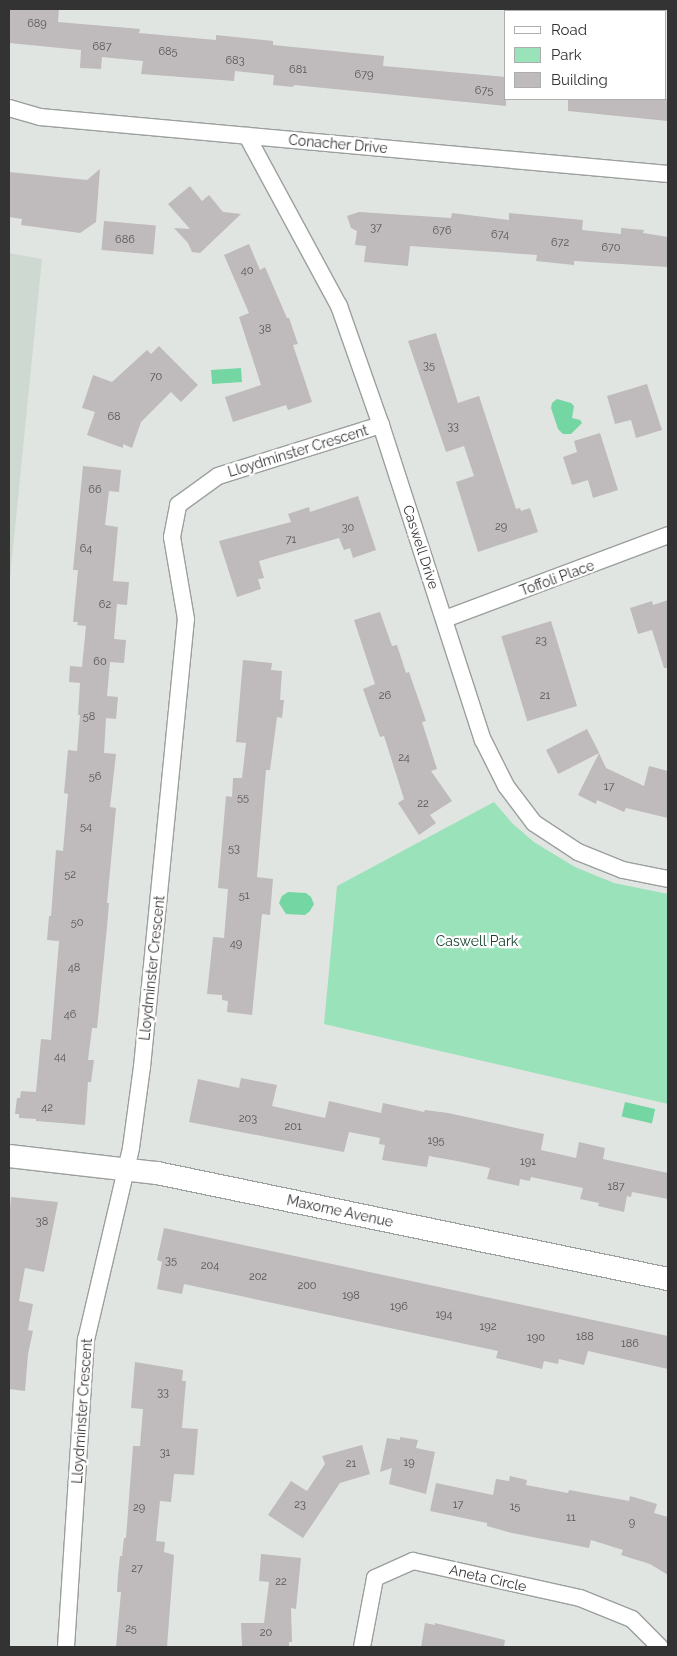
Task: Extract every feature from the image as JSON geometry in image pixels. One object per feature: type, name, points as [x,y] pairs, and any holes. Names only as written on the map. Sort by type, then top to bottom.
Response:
[{"type":"street","name":"Conacher Drive","points":[[9,108],[40,117],[668,174]]},
{"type":"street","name":"Caswell Drive","points":[[247,136],[339,306],[381,425],[483,740],[506,786],[534,824],[578,852],[623,870],[668,879]]},
{"type":"street","name":"Lloydminster Crescent","points":[[66,1647],[86,1340],[126,1168],[142,1067],[186,619],[172,537],[178,505],[218,476],[381,425]]},
{"type":"street","name":"Toffoli Place","points":[[445,619],[668,535]]},
{"type":"street","name":"Maxome Avenue","points":[[9,1156],[126,1168],[668,1279]]},
{"type":"street","name":"Aneta Circle","points":[[362,1647],[376,1578],[413,1561],[580,1598],[632,1619],[660,1647]]},
{"type":"shaded area","points":[[9,253],[42,259],[9,588]]},
{"type":"shaded area","points":[[241,368],[242,382],[212,384],[211,370]]},
{"type":"shaded area","points":[[557,399],[571,403],[574,406],[572,418],[580,420],[582,423],[571,434],[563,434],[558,429],[551,408],[552,403]]},
{"type":"shaded area","points":[[288,892],[306,893],[311,897],[314,904],[310,911],[305,915],[286,914],[279,903],[282,896]]},
{"type":"shaded area","points":[[625,1102],[655,1109],[652,1124],[622,1117]]},
{"type":"green space","name":"Caswell Park","points":[[494,802],[513,824],[534,842],[575,867],[614,883],[668,894],[668,1104],[324,1024],[337,886]]},
{"type":"building","points":[[9,9],[59,9],[58,22],[140,29],[139,33],[216,40],[216,35],[273,41],[273,45],[384,56],[383,66],[504,77],[504,100],[506,100],[506,106],[294,85],[293,87],[273,85],[274,75],[235,71],[234,81],[141,74],[143,61],[102,57],[101,69],[80,68],[81,50],[9,43]]},
{"type":"building","points":[[668,99],[668,121],[568,111],[568,100]]},
{"type":"building","points":[[100,169],[96,222],[80,233],[21,225],[22,219],[9,217],[9,172],[87,180]]},
{"type":"building","points":[[190,186],[202,201],[209,195],[223,212],[241,214],[200,253],[192,252],[188,243],[174,228],[190,229],[168,204]]},
{"type":"building","points":[[359,212],[451,218],[452,213],[509,220],[509,213],[583,220],[582,230],[621,234],[621,228],[644,230],[643,233],[668,237],[668,267],[574,261],[574,265],[536,261],[537,255],[410,246],[408,266],[364,262],[366,246],[355,245],[357,231],[351,228],[347,216]]},
{"type":"building","points":[[104,221],[156,226],[153,254],[101,250]]},
{"type":"building","points":[[249,244],[260,270],[265,267],[287,318],[289,318],[298,344],[293,345],[312,402],[288,410],[286,405],[233,422],[225,397],[261,385],[239,317],[249,313],[224,255]]},
{"type":"building","points":[[436,333],[458,403],[479,396],[516,509],[520,508],[521,511],[530,508],[538,532],[478,552],[456,482],[474,476],[464,446],[446,452],[408,341]]},
{"type":"building","points":[[159,346],[198,385],[181,402],[171,392],[141,422],[132,448],[123,444],[123,448],[87,435],[95,412],[82,408],[93,375],[112,382],[147,350],[151,354]]},
{"type":"building","points":[[647,384],[662,430],[636,438],[631,420],[615,424],[607,396]]},
{"type":"building","points":[[600,433],[618,490],[593,498],[588,480],[572,485],[563,457],[577,452],[574,441]]},
{"type":"building","points":[[83,466],[121,470],[119,492],[109,491],[105,525],[118,527],[113,581],[129,582],[127,605],[117,604],[114,639],[126,640],[124,663],[110,662],[107,696],[118,697],[116,719],[106,718],[104,753],[116,754],[110,807],[116,808],[97,1028],[92,1028],[88,1060],[94,1060],[91,1082],[88,1082],[85,1125],[36,1121],[36,1119],[19,1118],[19,1114],[15,1114],[17,1098],[20,1098],[21,1091],[36,1092],[41,1039],[51,1040],[59,941],[47,940],[49,916],[51,916],[56,850],[63,851],[68,794],[64,793],[68,750],[77,751],[80,715],[78,715],[80,683],[69,682],[70,666],[82,667],[86,626],[77,625],[78,622],[73,622],[78,570],[73,570]]},
{"type":"building","points":[[358,496],[376,550],[353,558],[350,548],[344,550],[339,538],[259,561],[264,578],[258,579],[261,589],[237,597],[219,541],[291,522],[288,514],[309,507],[310,512]]},
{"type":"building","points":[[668,600],[668,668],[664,668],[652,630],[638,634],[630,608],[652,601],[653,605]]},
{"type":"building","points":[[380,612],[392,646],[397,645],[406,673],[409,672],[426,721],[422,722],[437,769],[431,771],[452,801],[430,815],[436,823],[419,835],[398,803],[404,799],[384,736],[380,737],[363,689],[375,684],[354,620]]},
{"type":"building","points":[[551,621],[577,706],[527,721],[501,636]]},
{"type":"building","points":[[243,660],[272,663],[271,670],[282,671],[280,700],[284,700],[282,718],[277,717],[270,770],[266,770],[257,877],[273,879],[270,915],[262,914],[252,1015],[227,1012],[228,1001],[222,1000],[222,995],[207,994],[213,937],[224,938],[228,889],[218,888],[226,796],[232,797],[233,778],[242,778],[246,743],[236,742]]},
{"type":"building","points":[[587,729],[599,753],[558,774],[546,750]]},
{"type":"building","points":[[599,753],[606,768],[644,786],[649,766],[668,771],[668,818],[626,808],[624,812],[597,800],[596,804],[578,795]]},
{"type":"building","points":[[241,1078],[277,1085],[272,1106],[325,1118],[329,1101],[381,1113],[383,1103],[424,1112],[425,1110],[448,1113],[544,1134],[541,1150],[576,1158],[579,1142],[605,1148],[603,1159],[668,1173],[668,1199],[632,1192],[631,1197],[627,1196],[624,1212],[598,1206],[599,1203],[580,1199],[583,1188],[531,1177],[530,1181],[520,1179],[519,1186],[487,1179],[490,1168],[429,1156],[427,1167],[382,1160],[385,1145],[379,1144],[380,1138],[349,1132],[344,1152],[189,1122],[198,1079],[239,1088]]},
{"type":"building","points":[[11,1197],[58,1202],[44,1272],[25,1268],[19,1301],[33,1304],[28,1330],[33,1331],[28,1354],[25,1391],[9,1389],[9,1220]]},
{"type":"building","points":[[164,1228],[668,1336],[668,1369],[588,1351],[584,1365],[559,1359],[558,1364],[544,1361],[542,1369],[496,1358],[498,1351],[184,1284],[182,1294],[157,1289],[162,1262],[157,1260]]},
{"type":"building","points":[[135,1362],[183,1370],[182,1381],[186,1381],[182,1428],[198,1429],[194,1475],[174,1474],[171,1502],[160,1501],[156,1541],[165,1542],[164,1552],[174,1555],[167,1647],[116,1647],[121,1592],[117,1592],[120,1556],[122,1556],[124,1538],[126,1538],[133,1446],[140,1446],[143,1409],[131,1408]]},
{"type":"building","points":[[400,1437],[418,1440],[416,1448],[435,1452],[426,1494],[389,1484],[392,1468],[380,1472],[387,1438],[400,1440]]},
{"type":"building","points":[[362,1445],[370,1474],[340,1483],[303,1538],[268,1515],[291,1481],[307,1491],[325,1464],[322,1456]]},
{"type":"building","points":[[510,1476],[527,1480],[526,1485],[568,1493],[569,1490],[629,1501],[630,1496],[657,1504],[654,1513],[668,1517],[668,1575],[650,1564],[621,1555],[623,1550],[591,1540],[589,1548],[512,1533],[487,1526],[487,1523],[430,1511],[436,1483],[493,1495],[496,1479],[509,1481]]},
{"type":"building","points":[[261,1554],[301,1558],[296,1609],[291,1608],[292,1642],[289,1642],[289,1647],[242,1647],[241,1623],[264,1623],[269,1582],[259,1581]]},
{"type":"building","points":[[425,1623],[435,1625],[435,1623],[505,1640],[504,1647],[421,1647]]}]
